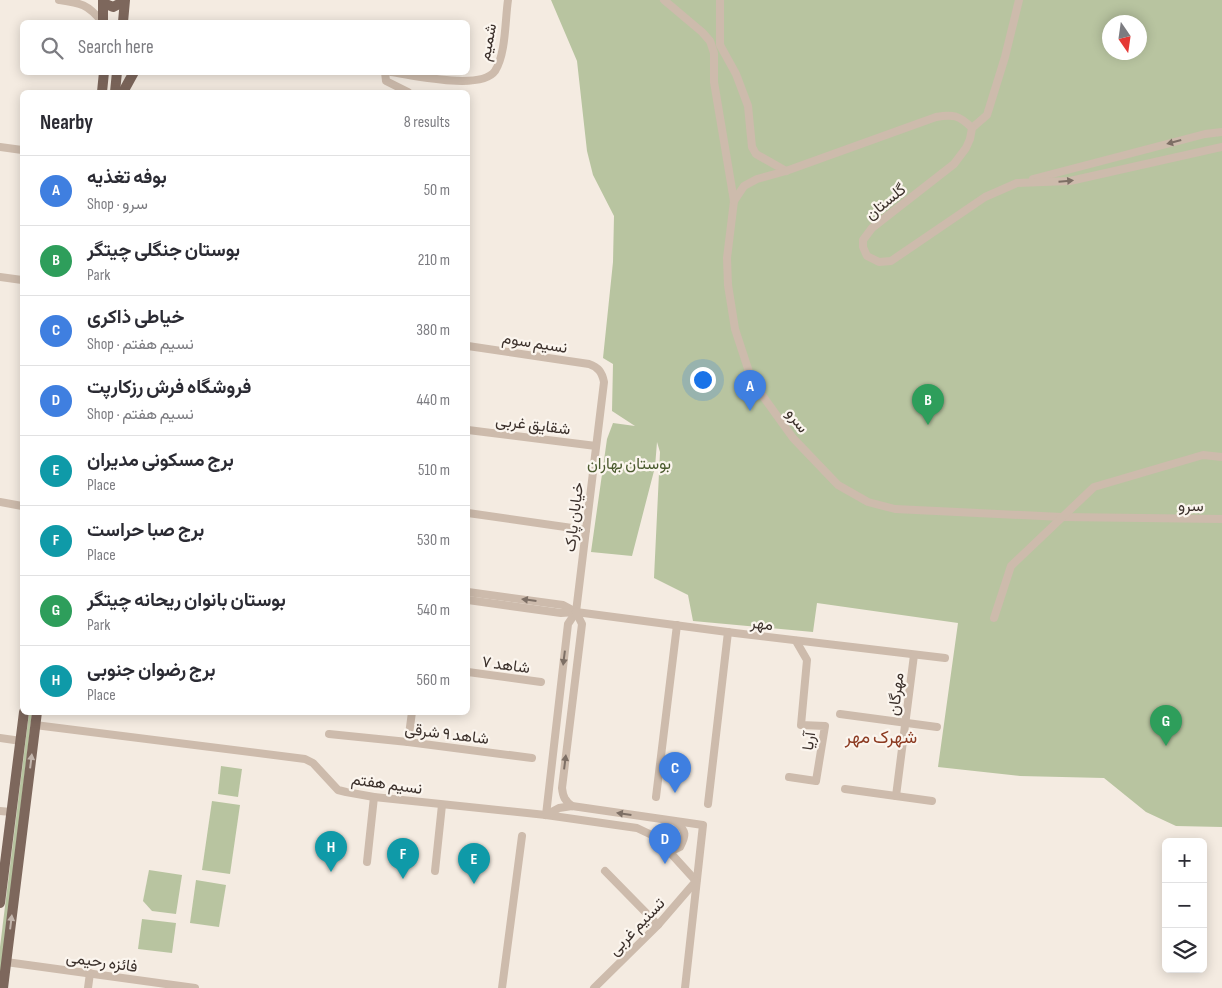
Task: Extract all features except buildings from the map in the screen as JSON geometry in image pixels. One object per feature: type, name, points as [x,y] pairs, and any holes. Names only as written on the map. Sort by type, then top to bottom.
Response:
[{"type":"main road","points":[[103,0],[112,7],[124,0]]},
{"type":"main road","points":[[102,20],[103,0]]},
{"type":"main road","points":[[123,20],[124,0]]},
{"type":"main road","points":[[102,90],[104,75]]},
{"type":"main road","points":[[115,90],[117,75]]},
{"type":"main road","points":[[124,90],[132,75]]},
{"type":"main road","points":[[0,903],[24,715]]},
{"type":"main road","points":[[3,988],[37,715]]},
{"type":"street","points":[[59,0],[84,1],[100,20]]},
{"type":"street","name":"شمیم","points":[[414,75],[467,82],[484,79],[494,73],[501,58],[508,0]]},
{"type":"street","name":"سرو","points":[[664,0],[702,32],[710,41],[714,53],[714,82],[734,201],[727,258],[728,285],[735,329],[752,381],[793,438],[838,485],[868,502],[895,509],[1062,518],[1222,519]]},
{"type":"street","points":[[720,0],[720,45],[736,74],[748,106],[752,147],[756,154],[786,171]]},
{"type":"street","points":[[734,201],[744,186],[757,179],[786,171],[936,116],[949,115],[962,118],[972,128],[987,115],[1005,57],[1019,0]]},
{"type":"street","points":[[386,75],[386,81],[404,90]]},
{"type":"street","name":"گلستان","points":[[972,128],[966,148],[954,164],[872,228],[863,240],[863,247],[867,256],[879,262],[891,261],[985,197],[1017,183],[1070,181],[1222,147]]},
{"type":"street","points":[[1017,183],[1205,134],[1222,132]]},
{"type":"street","points":[[0,147],[20,150]]},
{"type":"street","points":[[0,277],[20,280]]},
{"type":"street","name":"نسیم سوم","points":[[470,346],[589,364],[597,368]]},
{"type":"street","name":"خیابان پارک","points":[[546,815],[568,624],[576,612],[604,382],[601,372],[597,368]]},
{"type":"street","name":"شقایق غربی","points":[[470,430],[596,446]]},
{"type":"street","points":[[994,618],[1011,566],[1094,487],[1203,455],[1222,457]]},
{"type":"street","points":[[0,502],[20,506]]},
{"type":"street","points":[[470,513],[586,530]]},
{"type":"street","points":[[470,592],[563,605],[576,612]]},
{"type":"street","points":[[470,600],[561,613],[576,612]]},
{"type":"street","name":"خیابان پارک","points":[[572,806],[566,802],[562,788],[582,624],[576,612]]},
{"type":"street","name":"مهر","points":[[576,612],[796,641],[945,658]]},
{"type":"street","points":[[656,797],[677,625]]},
{"type":"street","points":[[708,804],[728,632]]},
{"type":"street","name":"آریا","points":[[789,777],[816,781],[825,726],[801,724],[806,660],[796,641]]},
{"type":"street","name":"مهرگان","points":[[896,796],[914,655]]},
{"type":"street","name":"شاهد ۷","points":[[470,672],[541,682]]},
{"type":"street","points":[[840,714],[937,727]]},
{"type":"street","points":[[408,742],[412,715]]},
{"type":"street","name":"نسیم هفتم","points":[[35,725],[305,759],[313,763],[338,790],[374,797],[546,815],[637,828],[656,837],[696,881]]},
{"type":"street","name":"شاهد ۹ شرقی","points":[[329,734],[532,758]]},
{"type":"street","points":[[0,738],[20,741]]},
{"type":"street","points":[[845,789],[932,801]]},
{"type":"street","points":[[366,862],[374,797]]},
{"type":"street","points":[[435,871],[442,805]]},
{"type":"street","points":[[546,815],[559,808],[572,806],[703,825],[685,988]]},
{"type":"street","points":[[0,811],[11,812]]},
{"type":"street","points":[[670,852],[680,847],[685,838],[683,828],[676,822]]},
{"type":"street","points":[[502,988],[522,836]]},
{"type":"street","points":[[605,871],[658,925]]},
{"type":"street","name":"تسنیم غربی","points":[[594,988],[658,925],[696,881]]},
{"type":"street","name":"فائزه رحیمی","points":[[6,962],[90,973],[151,985],[195,988]]},
{"type":"street","points":[[88,988],[90,973]]},
{"type":"green space","name":"بوستان بهاران","points":[[551,0],[1222,0],[1222,827],[1176,826],[1146,812],[1104,778],[1020,776],[938,767],[958,623],[817,603],[813,632],[693,621],[688,595],[654,578],[660,452],[657,442],[655,467],[632,556],[591,552],[607,439],[613,423],[635,426],[612,411],[613,364],[603,358],[613,262],[614,216],[593,175],[587,151],[577,61]]},
{"type":"green space","points":[[29,715],[32,715],[0,981],[0,947]]},
{"type":"green space","points":[[221,766],[242,769],[238,797],[218,794]]},
{"type":"green space","points":[[212,801],[240,805],[230,874],[202,870]]},
{"type":"green space","points":[[149,870],[182,875],[176,914],[152,911],[143,901]]},
{"type":"green space","points":[[196,880],[226,885],[219,927],[190,923]]},
{"type":"green space","points":[[142,919],[176,923],[172,953],[138,949]]},
{"type":"place","name":"بوفه تغذیه","points":[[750,411]]},
{"type":"place","name":"بوستان جنگلی چیتگر","points":[[928,425]]},
{"type":"place","name":"بوستان بانوان ریحانه چیتگر","points":[[1166,746]]},
{"type":"place","name":"خیاطی ذاکری","points":[[675,793]]},
{"type":"place","name":"فروشگاه فرش رزکارپت","points":[[665,864]]},
{"type":"place","name":"برج رضوان جنوبی","points":[[331,872]]},
{"type":"place","name":"برج صبا حراست","points":[[403,879]]},
{"type":"place","name":"برج مسکونی مدیران","points":[[474,884]]},
{"type":"district","name":"شهرک مهر","points":[[881,737]]}]
